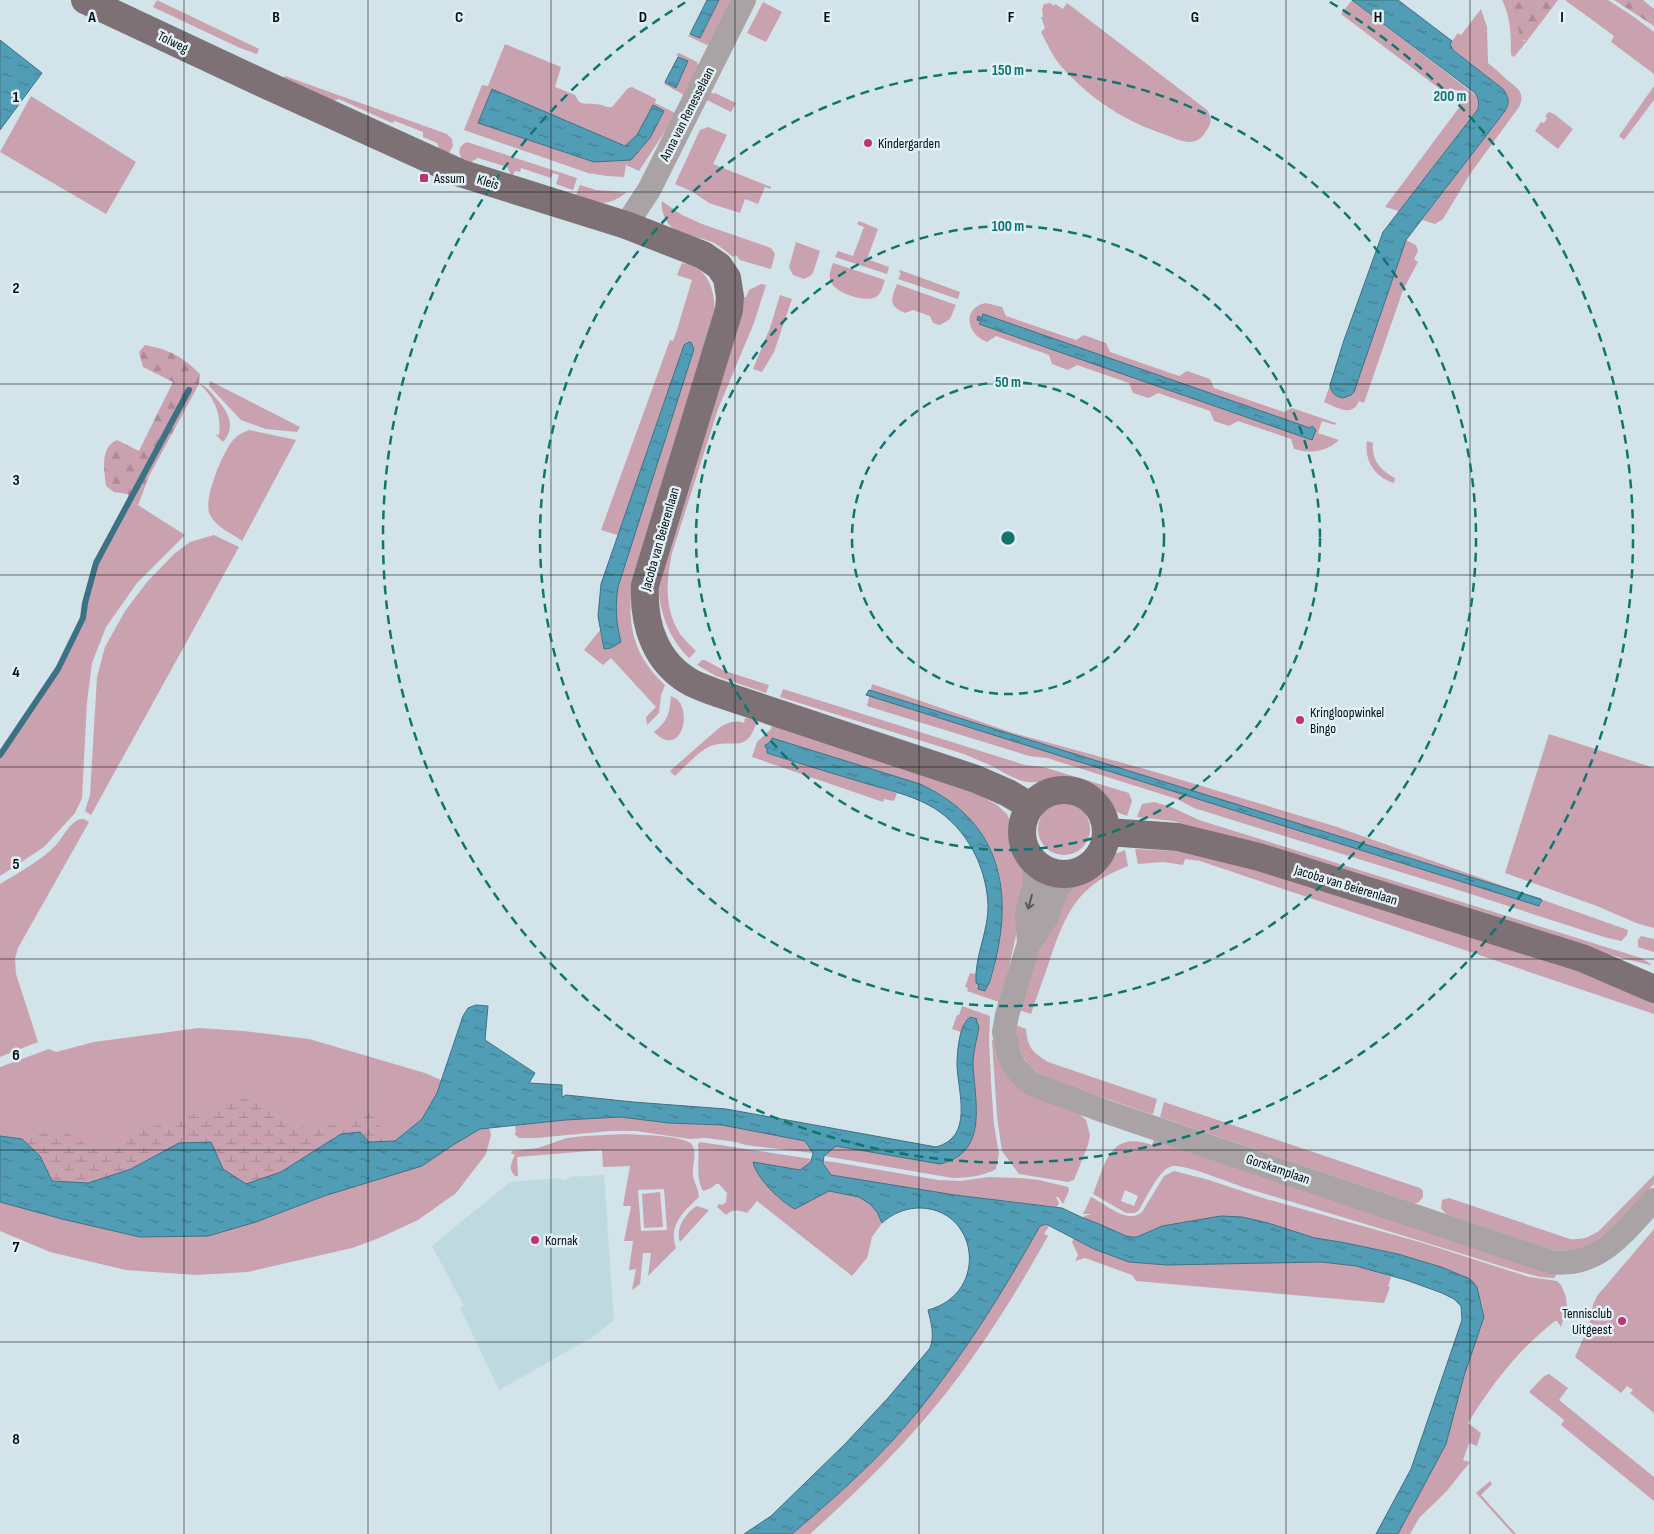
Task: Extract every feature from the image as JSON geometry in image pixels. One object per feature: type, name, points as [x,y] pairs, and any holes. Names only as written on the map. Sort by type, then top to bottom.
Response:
[{"type":"main road","name":"Tolweg","points":[[85,0],[262,84]]},
{"type":"main road","name":"Kleis","points":[[262,84],[460,173],[626,225],[695,251]]},
{"type":"main road","name":"Jacoba van Beierenlaan","points":[[695,251],[711,259],[723,271],[729,287],[729,310],[645,585],[644,600],[648,627],[653,641],[672,667],[692,683],[976,779],[1008,793],[1030,806]]},
{"type":"main road","points":[[1067,789],[1082,793],[1095,802],[1104,816],[1107,832],[1105,845],[1099,857],[1089,867],[1071,874],[1062,875],[1046,871],[1034,862],[1026,851],[1022,838],[1022,824],[1030,806],[1037,799],[1051,791],[1067,789]]},
{"type":"main road","name":"Jacoba van Beierenlaan","points":[[1107,832],[1178,837],[1209,844],[1259,857],[1582,958],[1654,973]]},
{"type":"main road","name":"Jacoba van Beierenlaan","points":[[1582,958],[1654,989]]},
{"type":"street","name":"Anna van Renesselaan","points":[[626,225],[649,190],[744,0]]},
{"type":"street","name":"Gorskamplaan","points":[[1029,943],[1027,914],[1035,883],[1034,862]]},
{"type":"street","name":"Gorskamplaan","points":[[1071,874],[1057,888],[1046,918],[1029,943],[1007,1015],[1004,1032],[1005,1042],[1015,1067],[1032,1084],[1104,1111],[1551,1262],[1577,1262],[1599,1253],[1613,1242],[1654,1200]]},
{"type":"shaded area","points":[[604,1175],[614,1320],[596,1335],[499,1390],[460,1308],[464,1306],[432,1246],[510,1182],[561,1178],[562,1180],[569,1179],[569,1177]]},
{"type":"green space","points":[[157,0],[259,49],[257,54],[240,48],[153,7]]},
{"type":"green space","points":[[719,0],[732,0],[710,43],[707,45],[688,36],[690,34],[700,38]]},
{"type":"green space","points":[[1352,0],[1478,97],[1478,109],[1399,211],[1385,207],[1461,105],[1341,14]]},
{"type":"green space","points":[[1502,0],[1509,0],[1523,41],[1527,41],[1514,57],[1511,55],[1509,20]]},
{"type":"green space","points":[[1509,0],[1558,0],[1527,41],[1520,39]]},
{"type":"green space","points":[[1565,0],[1608,0],[1654,32],[1654,74],[1611,42],[1614,36]]},
{"type":"green space","points":[[1614,0],[1643,0],[1654,9],[1654,26]]},
{"type":"green space","points":[[763,2],[782,12],[766,42],[747,33]]},
{"type":"green space","points":[[1050,3],[1063,9],[1067,3],[1207,110],[1210,121],[1203,136],[1192,142],[1185,142],[1137,124],[1109,108],[1084,89],[1060,65],[1041,32],[1045,28],[1041,17],[1043,17],[1042,10],[1044,4]]},
{"type":"green space","points":[[1481,9],[1487,27],[1488,63],[1518,89],[1521,101],[1519,107],[1470,174],[1443,219],[1435,224],[1422,220],[1508,107],[1508,97],[1503,89],[1450,47],[1458,33],[1461,35]]},
{"type":"green space","points":[[505,44],[561,67],[555,87],[575,95],[579,102],[612,107],[628,88],[632,87],[656,99],[655,103],[675,113],[639,171],[626,165],[624,177],[607,176],[588,173],[464,130],[482,85],[488,86]],"holes":[[[493,89],[625,146],[637,135],[653,105],[650,138],[631,160],[594,162],[478,123]]]},
{"type":"green space","points":[[679,53],[697,62],[699,67],[684,95],[664,84],[665,82],[676,88],[688,62],[676,55]]},
{"type":"green space","points":[[285,76],[447,134],[452,139],[453,146],[448,155],[441,153],[437,143],[423,137],[423,132],[395,121],[392,123],[339,99],[328,103],[282,81]]},
{"type":"green space","points":[[1654,86],[1654,100],[1624,140],[1619,136]]},
{"type":"green space","points":[[710,92],[736,103],[731,112],[707,100]]},
{"type":"green space","points":[[31,96],[136,162],[106,214],[0,152]]},
{"type":"green space","points":[[1549,112],[1573,129],[1558,149],[1535,131],[1541,122],[1544,123],[1547,118],[1545,116]]},
{"type":"green space","points":[[708,127],[727,135],[713,164],[771,187],[771,189],[765,187],[758,204],[745,199],[740,213],[709,203],[693,192],[675,184],[700,130]]},
{"type":"green space","points":[[467,142],[577,178],[573,190],[556,184],[559,175],[553,173],[551,178],[521,168],[520,172],[515,171],[512,177],[507,167],[478,158],[469,163],[462,160],[460,150],[462,145]]},
{"type":"green space","points":[[580,185],[596,190],[627,192],[614,200],[596,203],[575,198]]},
{"type":"green space","points":[[662,201],[682,215],[702,224],[771,248],[775,254],[771,269],[740,260],[736,255],[733,257],[714,243],[679,232],[668,223],[664,216]]},
{"type":"green space","points":[[859,221],[878,229],[867,259],[889,267],[887,274],[835,257],[838,251],[853,256],[864,227],[857,224]]},
{"type":"green space","points":[[1406,240],[1416,245],[1418,251],[1414,259],[1418,262],[1403,290],[1364,403],[1359,401],[1353,409],[1344,410],[1324,402],[1330,385],[1334,394],[1343,398]]},
{"type":"green space","points":[[796,242],[820,251],[813,273],[804,279],[793,275],[789,267]]},
{"type":"green space","points":[[687,260],[700,270],[708,281],[713,293],[715,310],[631,594],[631,621],[636,644],[647,665],[665,685],[661,695],[659,713],[647,725],[646,717],[656,707],[611,658],[603,665],[584,650],[600,630],[604,649],[621,642],[616,614],[618,587],[694,349],[689,342],[684,345],[618,535],[601,530],[670,340],[673,341],[676,333],[692,280],[677,275],[682,263],[686,264]]},
{"type":"green space","points":[[833,263],[885,280],[882,290],[876,297],[865,299],[851,296],[838,290],[830,279]]},
{"type":"green space","points":[[900,270],[960,292],[958,299],[898,279],[901,273],[899,272]]},
{"type":"green space","points":[[761,284],[766,285],[754,323],[718,409],[670,563],[668,594],[671,615],[680,634],[696,651],[689,658],[675,640],[665,621],[658,588],[658,577],[744,297],[746,297],[749,290]]},
{"type":"green space","points":[[897,284],[956,305],[950,319],[940,325],[933,323],[930,316],[913,310],[905,313],[896,308],[893,305],[892,298]]},
{"type":"green space","points":[[780,295],[792,299],[774,352],[762,372],[753,369],[770,328]]},
{"type":"green space","points":[[986,303],[1002,307],[1006,316],[1076,340],[1084,335],[1106,343],[1110,352],[1179,376],[1187,371],[1210,379],[1214,388],[1284,412],[1292,408],[1336,423],[1335,425],[1322,421],[1318,433],[1339,440],[1329,447],[1318,451],[1294,449],[1291,439],[1238,421],[1229,426],[1214,421],[1210,411],[1158,393],[1149,398],[1133,393],[1129,383],[1077,365],[1068,370],[1052,364],[1049,355],[996,336],[987,342],[975,334],[970,322],[973,310]]},
{"type":"green space","points":[[145,345],[162,349],[175,355],[200,374],[199,384],[149,476],[138,505],[130,500],[128,494],[114,492],[106,486],[104,460],[108,448],[117,440],[139,451],[173,382],[143,367],[139,352]]},
{"type":"green space","points":[[210,381],[300,427],[297,432],[266,429],[241,420],[209,386]]},
{"type":"green space","points":[[199,384],[211,392],[223,406],[229,417],[230,429],[223,442],[215,434],[219,435],[220,428],[216,406],[209,394]]},
{"type":"green space","points":[[249,430],[296,440],[242,541],[217,524],[210,515],[208,508],[215,474],[220,462],[236,437]]},
{"type":"green space","points":[[1367,441],[1373,443],[1375,460],[1385,472],[1395,478],[1394,483],[1381,477],[1372,467],[1367,455]]},
{"type":"green space","points":[[130,500],[185,535],[137,583],[106,627],[92,663],[87,702],[82,798],[75,813],[44,847],[0,876],[0,755],[58,669],[83,618],[85,603],[96,563]]},
{"type":"green space","points":[[214,535],[239,547],[91,815],[85,811],[90,795],[97,677],[105,647],[125,611],[147,582],[174,554],[190,542]]},
{"type":"green space","points":[[702,660],[725,671],[769,685],[766,693],[716,676],[697,665]]},
{"type":"green space","points":[[872,684],[1013,733],[1145,769],[1334,826],[1628,930],[1627,935],[1621,941],[1604,937],[1194,808],[1177,799],[1047,758],[1029,756],[867,706]]},
{"type":"green space","points":[[783,689],[1025,765],[1043,767],[1129,793],[1132,801],[1127,816],[1113,809],[1097,792],[1085,784],[1063,780],[1023,781],[964,754],[780,697]]},
{"type":"green space","points":[[671,696],[680,703],[684,719],[680,734],[669,740],[662,738],[654,732],[663,724],[667,716]]},
{"type":"green space","points":[[745,718],[757,720],[753,732],[748,739],[736,744],[713,745],[697,755],[675,776],[670,771],[719,728],[731,722],[744,723]]},
{"type":"green space","points":[[772,724],[968,789],[997,805],[1007,814],[1013,826],[1017,848],[1026,864],[1020,917],[1007,976],[999,1002],[967,991],[968,988],[965,987],[970,973],[976,974],[976,983],[988,987],[997,954],[999,936],[1001,882],[996,861],[981,833],[948,800],[920,784],[772,738],[766,744],[767,753],[897,793],[894,801],[884,799],[883,802],[752,757],[757,742],[771,729]]},
{"type":"green space","points":[[1549,734],[1654,768],[1654,928],[1636,923],[1597,906],[1505,873]]},
{"type":"green space","points":[[1154,802],[1171,807],[1199,820],[1641,958],[1651,964],[1569,945],[1221,834],[1173,821],[1137,817],[1142,804]]},
{"type":"green space","points":[[1059,803],[1069,803],[1083,810],[1090,824],[1090,834],[1083,848],[1069,855],[1059,855],[1049,851],[1042,844],[1038,834],[1038,824],[1042,814],[1049,807]]},
{"type":"green space","points":[[80,819],[89,822],[18,948],[15,959],[16,974],[38,1042],[0,1057],[0,884],[44,856],[56,845],[73,823]]},
{"type":"green space","points":[[1135,849],[1204,854],[1564,963],[1654,997],[1654,1014],[1200,861],[1185,859],[1183,865],[1163,862],[1138,864]]},
{"type":"green space","points":[[1125,850],[1128,866],[1097,882],[1076,902],[1069,914],[1056,942],[1031,1014],[1019,1010],[1060,896],[1076,879],[1090,873],[1110,856]]},
{"type":"green space","points":[[1641,936],[1654,939],[1654,952],[1638,947],[1638,940]]},
{"type":"green space","points":[[962,1006],[990,1016],[991,1082],[994,1125],[999,1154],[996,1169],[975,1176],[953,1178],[824,1156],[836,1146],[940,1164],[950,1161],[960,1153],[970,1141],[976,1120],[977,1110],[973,1065],[979,1027],[977,1023],[968,1020],[965,1021],[961,1032],[952,1029]]},
{"type":"green space","points":[[1016,1027],[1026,1029],[1028,1041],[1032,1049],[1048,1062],[1157,1099],[1153,1114],[1039,1074],[1028,1063],[1020,1050],[1016,1035]]},
{"type":"green space","points":[[199,1028],[309,1039],[425,1073],[448,1083],[487,1119],[491,1135],[486,1154],[456,1193],[418,1220],[352,1248],[248,1272],[196,1275],[126,1270],[50,1252],[0,1231],[0,1202],[62,1219],[256,1222],[324,1196],[422,1166],[479,1129],[439,1086],[422,1119],[395,1141],[369,1142],[246,1184],[223,1169],[131,1169],[22,1139],[0,1136],[0,1067],[49,1049],[56,1052],[94,1042]]},
{"type":"green space","points":[[992,1040],[994,1040],[1030,1095],[1078,1113],[1086,1120],[1090,1135],[1088,1145],[1074,1180],[1068,1182],[1019,1174],[1002,1151],[997,1117]]},
{"type":"green space","points":[[253,1096],[313,1132],[371,1110],[390,1143],[301,1165],[249,1185],[229,1177],[211,1142],[179,1143],[131,1169],[88,1183],[52,1181],[22,1139],[61,1129],[101,1154],[133,1133]]},
{"type":"green space","points":[[1164,1102],[1420,1188],[1423,1191],[1423,1197],[1418,1203],[1413,1203],[1160,1117]]},
{"type":"green space","points":[[620,1117],[669,1123],[722,1125],[805,1141],[813,1153],[706,1138],[690,1139],[636,1131],[610,1131],[536,1138],[519,1138],[514,1134],[516,1133],[515,1125]]},
{"type":"green space","points":[[626,1134],[659,1136],[684,1140],[691,1143],[693,1147],[693,1175],[699,1197],[683,1213],[676,1225],[674,1240],[676,1248],[648,1276],[651,1253],[643,1253],[640,1284],[632,1290],[636,1269],[629,1270],[633,1241],[624,1241],[631,1206],[623,1206],[630,1166],[603,1167],[602,1150],[517,1157],[518,1176],[515,1176],[511,1171],[511,1164],[515,1155],[511,1153],[512,1151],[538,1148],[567,1138]],"holes":[[[664,1189],[667,1230],[641,1231],[638,1190]]]},
{"type":"green space","points":[[1154,1139],[1555,1272],[1556,1275],[1554,1278],[1540,1277],[1517,1271],[1180,1166],[1173,1166],[1163,1172],[1153,1185],[1139,1210],[1135,1213],[1126,1213],[1093,1194],[1106,1160],[1118,1145],[1138,1141],[1152,1145]],"holes":[[[1125,1190],[1138,1196],[1134,1206],[1121,1201]]]},
{"type":"green space","points":[[700,1142],[812,1159],[811,1162],[800,1170],[754,1163],[762,1180],[787,1204],[829,1191],[859,1197],[870,1204],[877,1212],[882,1223],[872,1237],[867,1258],[852,1276],[757,1201],[747,1213],[736,1211],[726,1215],[717,1207],[719,1204],[722,1205],[726,1202],[727,1193],[719,1184],[703,1191],[699,1180],[698,1144]]},
{"type":"green space","points":[[823,1161],[938,1180],[961,1181],[988,1177],[1039,1180],[1068,1187],[1069,1191],[1063,1204],[1056,1197],[1059,1203],[1057,1207],[955,1195],[831,1175]]},
{"type":"green space","points":[[1174,1171],[1423,1243],[1529,1277],[1557,1281],[1561,1285],[1566,1297],[1567,1308],[1561,1327],[1555,1321],[1541,1332],[1496,1381],[1468,1423],[1481,1433],[1477,1446],[1469,1443],[1463,1460],[1470,1462],[1446,1492],[1419,1518],[1410,1534],[1398,1534],[1422,1489],[1484,1317],[1482,1304],[1468,1278],[1441,1267],[1398,1254],[1315,1238],[1268,1223],[1162,1226],[1137,1237],[1132,1237],[1083,1218],[1092,1214],[1083,1214],[1091,1197],[1123,1215],[1130,1216],[1142,1212],[1164,1176]]},
{"type":"green space","points":[[1654,1175],[1654,1184],[1621,1218],[1596,1240],[1578,1249],[1557,1250],[1545,1248],[1446,1214],[1441,1208],[1442,1200],[1449,1198],[1570,1239],[1583,1238],[1600,1230]]},
{"type":"green space","points":[[660,1192],[663,1227],[644,1228],[642,1194]]},
{"type":"green space","points":[[697,1206],[709,1210],[680,1242],[679,1232],[682,1222]]},
{"type":"green space","points":[[1046,1224],[1049,1226],[1044,1234],[1048,1236],[1013,1296],[975,1355],[947,1392],[882,1466],[810,1534],[792,1534],[859,1475],[919,1410],[983,1320],[1040,1226]]},
{"type":"green space","name":"Tennisclub Uitgeest","points":[[1654,1229],[1654,1413],[1630,1393],[1633,1390],[1627,1386],[1621,1393],[1575,1357],[1589,1326],[1593,1305],[1597,1296]]},
{"type":"green space","points":[[1074,1238],[1094,1249],[1129,1262],[1167,1265],[1321,1262],[1363,1267],[1391,1277],[1388,1287],[1390,1287],[1384,1303],[1136,1281],[1132,1275],[1085,1258],[1075,1261],[1078,1255],[1072,1242]]},
{"type":"green space","points":[[1549,1374],[1568,1388],[1559,1400],[1654,1477],[1654,1501],[1561,1425],[1564,1420],[1529,1392],[1544,1376]]},
{"type":"green space","points":[[1490,1481],[1492,1484],[1481,1495],[1516,1534],[1513,1534],[1476,1493]]},
{"type":"water","points":[[707,0],[719,0],[700,38],[690,34]]},
{"type":"water","points":[[1352,0],[1398,0],[1452,41],[1450,44],[1453,50],[1503,89],[1508,97],[1508,105],[1406,240],[1354,392],[1343,398],[1334,394],[1330,385],[1344,340],[1383,232],[1478,109],[1479,104],[1475,93]]},
{"type":"water","points":[[0,40],[42,73],[0,130]]},
{"type":"water","points":[[678,57],[688,61],[676,88],[665,82]]},
{"type":"water","points":[[492,89],[625,146],[637,135],[653,105],[664,111],[650,138],[631,160],[594,162],[478,123]]},
{"type":"water","points":[[983,314],[1310,428],[1312,426],[1316,430],[1312,440],[979,324],[981,321],[977,320],[978,316],[982,318]]},
{"type":"water","points":[[691,342],[694,349],[618,587],[616,614],[621,642],[611,648],[604,649],[598,616],[601,584],[684,345]]},
{"type":"water","points":[[869,690],[1541,899],[1542,901],[1539,906],[866,695]]},
{"type":"water","points":[[772,738],[920,784],[949,801],[971,820],[987,842],[997,866],[1002,893],[1002,921],[998,950],[990,982],[985,991],[978,989],[976,973],[988,914],[986,890],[979,862],[973,850],[956,827],[934,808],[916,799],[767,753],[766,744]]},
{"type":"water","points":[[476,1005],[488,1006],[485,1040],[535,1073],[529,1083],[562,1085],[562,1097],[566,1095],[726,1109],[936,1147],[948,1142],[960,1124],[961,1101],[957,1055],[961,1031],[966,1020],[970,1017],[977,1019],[976,1022],[979,1027],[973,1065],[976,1124],[973,1137],[966,1149],[956,1158],[940,1164],[836,1146],[824,1156],[823,1163],[831,1175],[955,1195],[1062,1208],[1132,1237],[1137,1237],[1162,1226],[1221,1216],[1242,1217],[1315,1238],[1398,1254],[1441,1267],[1468,1278],[1477,1287],[1484,1317],[1464,1376],[1446,1444],[1398,1534],[1376,1534],[1411,1469],[1462,1320],[1461,1306],[1454,1299],[1406,1280],[1356,1266],[1321,1262],[1167,1265],[1129,1262],[1094,1249],[1046,1224],[1040,1226],[968,1344],[936,1388],[905,1427],[874,1459],[792,1534],[744,1534],[771,1516],[845,1444],[888,1398],[930,1348],[932,1334],[928,1310],[948,1301],[961,1287],[968,1270],[969,1252],[964,1235],[953,1221],[938,1211],[917,1208],[902,1211],[882,1223],[877,1212],[870,1204],[859,1197],[829,1191],[795,1209],[783,1201],[764,1182],[753,1162],[800,1170],[811,1162],[813,1153],[805,1141],[722,1125],[669,1123],[620,1117],[565,1120],[480,1129],[422,1166],[324,1196],[256,1222],[208,1236],[140,1237],[0,1202],[0,1136],[22,1139],[40,1156],[52,1181],[88,1183],[131,1169],[179,1143],[211,1142],[223,1169],[246,1184],[281,1172],[341,1134],[360,1132],[369,1142],[395,1141],[422,1119],[437,1093],[463,1016],[468,1008]]},
{"type":"waterway","points":[[0,755],[58,669],[83,618],[85,603],[96,563],[189,390]]},
{"type":"place","name":"Kindergarden","points":[[868,143]]},
{"type":"place","name":"Assum","points":[[424,178]]},
{"type":"place","name":"Kringloopwinkel Bingo","points":[[1300,720]]},
{"type":"place","name":"Kornak","points":[[535,1240]]},
{"type":"place","name":"Tennisclub Uitgeest","points":[[1622,1321]]}]
